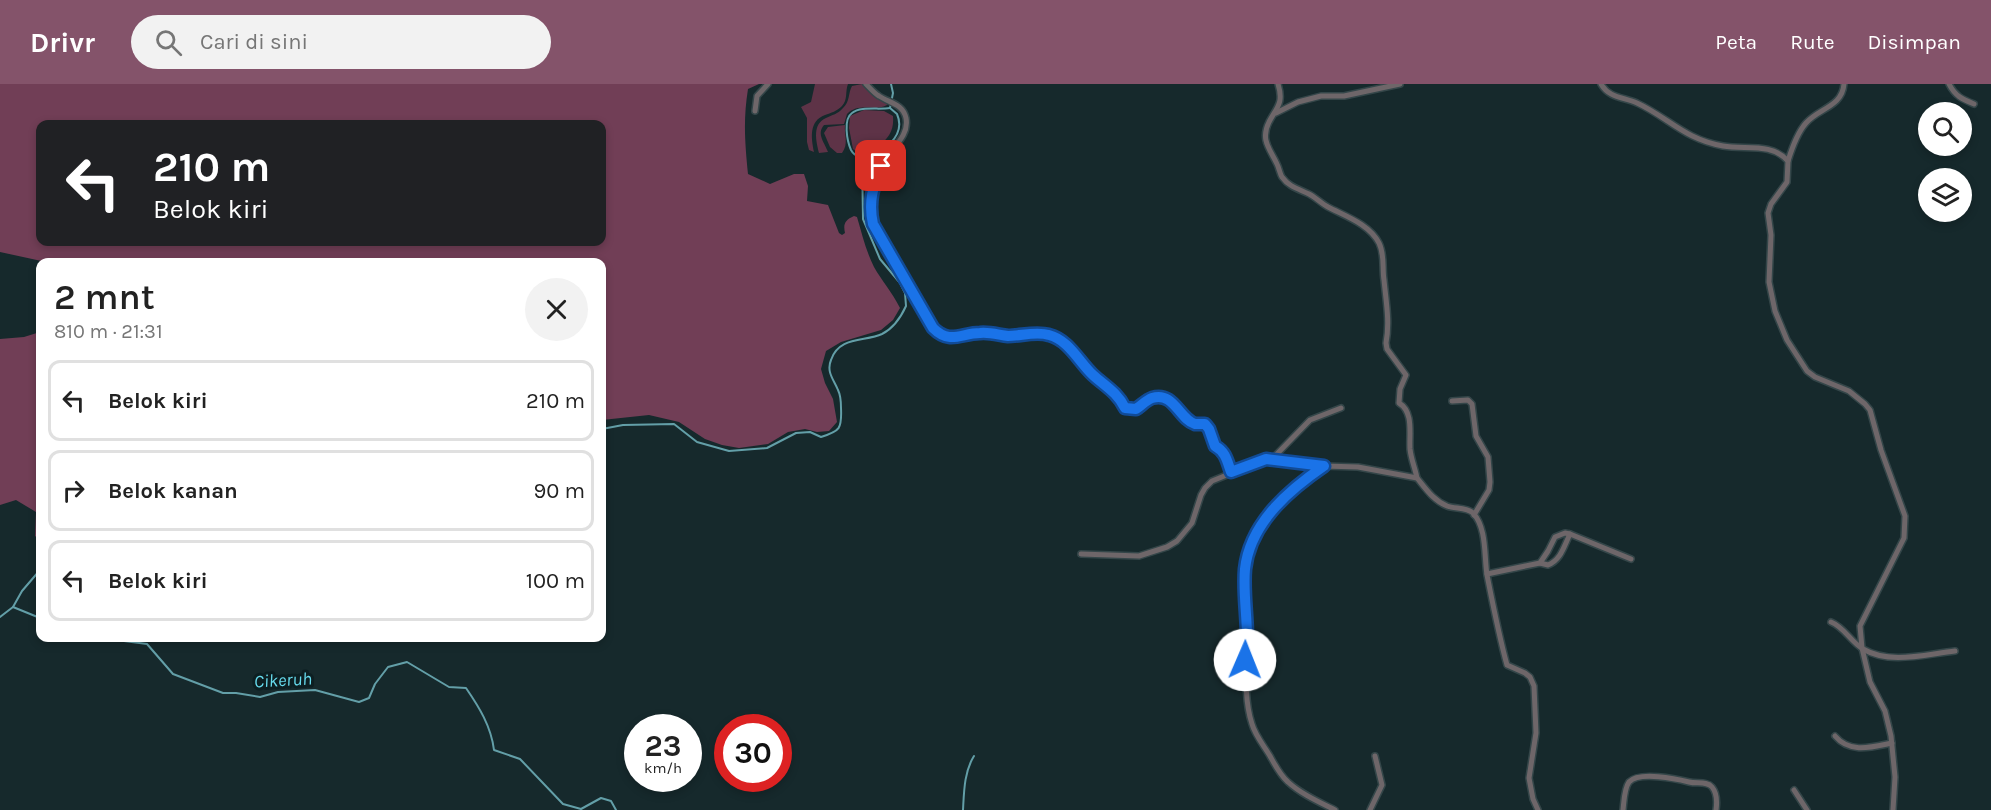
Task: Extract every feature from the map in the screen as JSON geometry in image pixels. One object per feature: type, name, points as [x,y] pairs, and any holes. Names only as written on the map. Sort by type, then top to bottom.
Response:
[{"type":"street","points":[[755,111],[757,96],[768,84]]},
{"type":"street","points":[[866,84],[879,96],[895,103],[903,112],[906,124],[898,144],[881,166],[876,181],[870,209],[873,224],[933,328],[942,335],[952,338],[979,333],[1053,336],[1072,350],[1092,374],[1118,395],[1125,408],[1136,409],[1150,399],[1161,398],[1176,405],[1194,424],[1205,424],[1215,446],[1226,456],[1231,472]]},
{"type":"street","points":[[1278,84],[1281,93],[1280,102],[1269,123],[1266,139],[1267,148],[1282,177],[1293,187],[1309,194],[1367,229],[1379,243],[1383,255],[1388,304],[1386,343],[1406,375],[1399,398],[1408,414],[1411,453],[1417,478],[1441,503],[1449,507],[1467,509],[1474,515],[1486,546],[1487,574],[1507,665],[1525,672],[1534,686],[1536,733],[1529,778],[1533,799],[1538,810]]},
{"type":"street","points":[[1276,113],[1298,102],[1321,96],[1344,96],[1400,84]]},
{"type":"street","points":[[1601,84],[1608,93],[1636,103],[1688,135],[1725,146],[1772,150],[1788,161]]},
{"type":"street","points":[[1844,84],[1841,96],[1836,102],[1810,118],[1801,129],[1788,161],[1785,187],[1771,204],[1768,213],[1771,235],[1769,282],[1775,311],[1790,346],[1807,371],[1849,391],[1870,410],[1881,450],[1905,516],[1904,538],[1861,622],[1862,648],[1870,682],[1885,711],[1892,743],[1895,777],[1893,810]]},
{"type":"street","points":[[1950,84],[1959,98],[1974,104]]},
{"type":"street","points":[[1452,401],[1468,400],[1472,404],[1476,436],[1488,457],[1491,486],[1474,515]]},
{"type":"street","points":[[1273,458],[1310,420],[1341,408]]},
{"type":"street","points":[[1081,554],[1139,556],[1167,547],[1177,541],[1192,523],[1205,488],[1212,481],[1259,460],[1273,458],[1324,466],[1358,466],[1417,478]]},
{"type":"street","points":[[1324,466],[1273,509],[1251,543],[1245,570],[1247,636],[1245,660],[1252,724],[1261,742],[1288,782],[1335,810]]},
{"type":"street","points":[[1540,563],[1555,537],[1565,533],[1631,559]]},
{"type":"street","points":[[1487,574],[1555,562],[1561,555],[1570,534]]},
{"type":"street","points":[[1831,622],[1839,626],[1862,648],[1880,656],[1892,658],[1955,651]]},
{"type":"street","points":[[1835,736],[1840,742],[1851,747],[1892,743]]},
{"type":"street","points":[[1370,810],[1382,785],[1375,756]]},
{"type":"street","points":[[1623,810],[1624,796],[1629,783],[1642,777],[1674,778],[1708,784],[1713,788],[1716,797],[1716,810]]},
{"type":"street","points":[[1794,790],[1807,810]]},
{"type":"shaded area","points":[[0,84],[759,84],[748,89],[746,100],[745,132],[748,174],[770,184],[794,174],[804,174],[808,186],[807,201],[828,205],[839,233],[842,235],[845,233],[847,221],[854,216],[857,217],[874,267],[900,308],[893,320],[881,330],[841,342],[826,351],[821,369],[833,399],[837,422],[829,431],[817,432],[805,429],[788,432],[768,444],[739,448],[705,439],[679,422],[649,415],[606,420],[606,258],[36,258],[36,260],[0,252]]},
{"type":"shaded area","points":[[815,84],[848,84],[842,106],[820,118],[814,125],[812,135],[814,152],[809,150],[807,118],[801,107],[811,102]]},
{"type":"shaded area","points":[[862,84],[887,105],[852,110],[847,114],[844,124],[824,125],[821,135],[828,152],[819,153],[816,133],[819,124],[845,106],[852,86]]},
{"type":"shaded area","points":[[864,110],[884,111],[893,116],[893,124],[884,141],[862,156],[853,149],[849,128],[850,116]]},
{"type":"shaded area","points":[[845,125],[845,146],[842,153],[837,153],[830,147],[824,133],[828,127]]},
{"type":"shaded area","points":[[36,333],[36,512],[16,500],[0,505],[0,339],[24,337]]},
{"type":"waterway","points":[[606,428],[623,425],[674,424],[697,442],[729,451],[767,448],[796,433],[810,432],[821,437],[836,431],[841,421],[841,399],[829,368],[835,352],[846,343],[886,332],[897,322],[906,306],[905,293],[900,283],[880,259],[863,219],[862,159],[884,149],[898,130],[897,114],[890,108],[893,93],[891,84]]},
{"type":"waterway","points":[[862,159],[851,150],[847,136],[849,116],[860,110],[890,108]]},
{"type":"waterway","points":[[13,607],[22,591],[36,575]]},
{"type":"waterway","name":"Cikeruh","points":[[0,617],[13,607],[36,616]]},
{"type":"waterway","name":"Cikeruh","points":[[132,642],[147,644],[173,674],[223,693],[260,697],[278,692],[315,690],[359,702],[369,698],[375,684],[388,667],[407,662],[449,687],[466,688],[487,725],[494,750],[520,759],[563,804],[581,809],[601,798],[611,801],[616,810]]},
{"type":"waterway","name":"Cikeruh","points":[[963,810],[966,775],[974,756]]},
{"type":"route","points":[[881,166],[871,201],[873,224],[938,333],[952,338],[979,333],[1053,336],[1072,350],[1092,374],[1118,395],[1125,408],[1136,409],[1150,399],[1161,398],[1171,401],[1194,424],[1205,424],[1215,446],[1226,456],[1231,472],[1259,460],[1273,458],[1324,466],[1273,509],[1264,520],[1248,550],[1245,570],[1247,636],[1245,660]]}]
